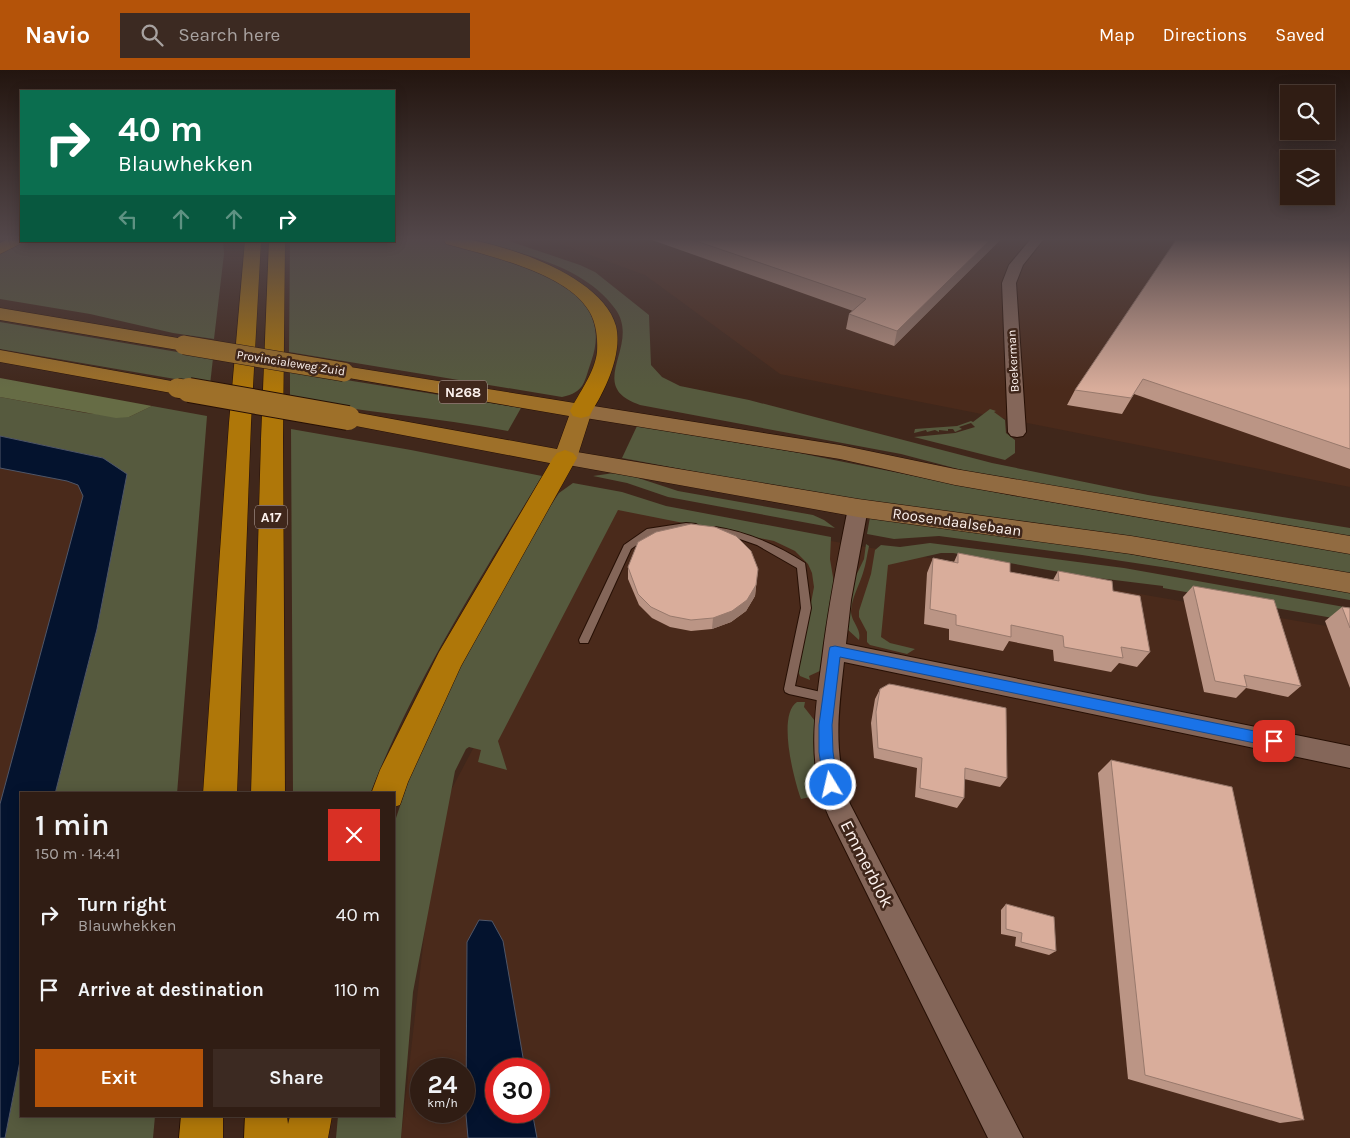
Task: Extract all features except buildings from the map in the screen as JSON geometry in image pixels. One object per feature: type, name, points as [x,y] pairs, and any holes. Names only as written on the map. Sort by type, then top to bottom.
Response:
[{"type":"highway","name":"A17","points":[[220,792],[246,290]]},
{"type":"highway","name":"A17","points":[[268,792],[276,290]]},
{"type":"highway","points":[[579,290],[593,301],[602,314],[608,331],[607,353],[581,411]]},
{"type":"highway","points":[[389,792],[392,781],[449,661],[565,458]]},
{"type":"highway","points":[[201,1138],[202,1117]]},
{"type":"highway","points":[[266,1117],[266,1138]]},
{"type":"highway","points":[[306,1138],[312,1117]]},
{"type":"main road","name":"Provincialeweg Zuid","points":[[0,314],[581,411]]},
{"type":"main road","points":[[0,356],[565,458],[581,411]]},
{"type":"street","name":"Boekerman","points":[[1009,290],[1017,432]]},
{"type":"street","name":"N268","points":[[581,411],[840,452],[955,477],[1350,545]]},
{"type":"street","name":"Roosendaalsebaan","points":[[565,458],[858,508],[1131,545],[1350,583]]},
{"type":"street","name":"Emmerblok","points":[[858,508],[840,600],[830,698],[825,725],[826,752],[831,785],[838,808],[1006,1138]]},
{"type":"street","points":[[835,651],[1350,757]]},
{"type":"lane","points":[[584,640],[627,547],[650,531],[667,527],[686,526],[722,530],[763,543],[783,552],[802,566],[806,608],[788,688],[830,698]]},
{"type":"shaded area","points":[[665,290],[1350,290],[1350,487],[780,374]]},
{"type":"shaded area","points":[[0,408],[85,469],[121,792],[20,792],[20,1117],[69,1138],[0,1138]]},
{"type":"shaded area","points":[[603,502],[1350,630],[1350,1138],[401,1138],[410,1059],[410,1123],[475,1123],[475,1058],[410,1058],[438,815]]},
{"type":"green space","points":[[0,290],[220,290],[214,339],[173,333],[90,314],[0,299]]},
{"type":"green space","points":[[290,290],[570,290],[584,304],[593,320],[596,339],[585,381],[575,392],[562,397],[289,352]]},
{"type":"green space","points":[[597,290],[617,290],[649,315],[651,365],[662,377],[680,386],[749,400],[992,463],[1148,495],[1350,528],[1350,539],[1000,480],[901,454],[640,405],[624,397],[616,387],[614,376],[622,338],[622,324],[616,310]]},
{"type":"green space","points":[[0,322],[213,358],[210,385],[0,349]]},
{"type":"green space","points":[[290,371],[521,408],[508,431],[317,404],[290,399]]},
{"type":"green space","points":[[0,378],[152,406],[129,417],[116,418],[0,397]]},
{"type":"green space","points":[[0,397],[86,413],[129,417],[152,406],[207,416],[177,792],[56,792],[97,629],[103,458],[0,436]]},
{"type":"green space","points":[[990,409],[996,411],[994,412],[1005,420],[1006,433],[1015,440],[1015,453],[1005,460],[914,437],[955,433],[975,427],[971,423],[959,427],[962,429],[955,432],[953,429],[948,429],[948,431],[939,430],[939,432],[935,430],[927,432],[926,430],[914,433],[915,429],[957,426],[973,422]]},
{"type":"green space","points":[[637,426],[799,453],[1014,496],[1350,553],[1350,575],[783,488],[622,458]]},
{"type":"green space","points":[[291,429],[542,476],[427,671],[387,752],[371,792],[293,792]]},
{"type":"green space","points":[[614,473],[629,475],[678,491],[813,515],[835,528],[668,497],[627,483],[593,476]]},
{"type":"green space","points":[[573,483],[622,492],[666,506],[831,537],[830,559],[834,583],[822,670],[809,676],[810,680],[800,676],[798,671],[814,587],[812,573],[808,564],[795,551],[774,541],[618,510],[498,741],[507,770],[478,762],[481,750],[469,747],[466,749],[455,771],[413,992],[401,1138],[336,1138],[338,1117],[395,1117],[395,821],[414,764],[446,693],[547,511],[559,493]]},
{"type":"green space","points":[[870,517],[1076,545],[1350,591],[1350,600],[1175,569],[1082,555],[939,536],[894,539],[867,534]]},
{"type":"green space","points":[[930,543],[1124,568],[1350,608],[1350,621],[1163,588],[1163,586],[1082,576],[953,553],[941,553],[888,565],[881,637],[890,643],[915,649],[907,654],[870,645],[867,642],[867,632],[859,617],[859,611],[871,574],[875,550],[881,545],[900,547]]},
{"type":"green space","points":[[866,544],[869,546],[866,563],[851,611],[859,632],[859,640],[846,628],[851,586],[864,559]]},
{"type":"green space","points":[[797,702],[805,702],[804,707],[815,721],[814,746],[818,772],[808,791],[810,797],[801,799],[791,763],[788,733],[788,720],[791,709]]},
{"type":"green space","points":[[20,1061],[20,1117],[155,1117],[153,1138],[5,1138]]},
{"type":"water","points":[[0,436],[103,458],[127,474],[97,629],[56,792],[20,792],[20,1061],[5,1138],[0,1138],[0,804],[83,496],[78,485],[67,481],[0,468]]},
{"type":"water","points":[[479,920],[492,921],[503,941],[523,1058],[485,1058],[485,1123],[534,1123],[537,1138],[468,1138],[467,1123],[475,1123],[475,1058],[466,1058],[467,942]]},
{"type":"route","points":[[831,785],[826,752],[825,725],[835,651],[1274,741]]}]
